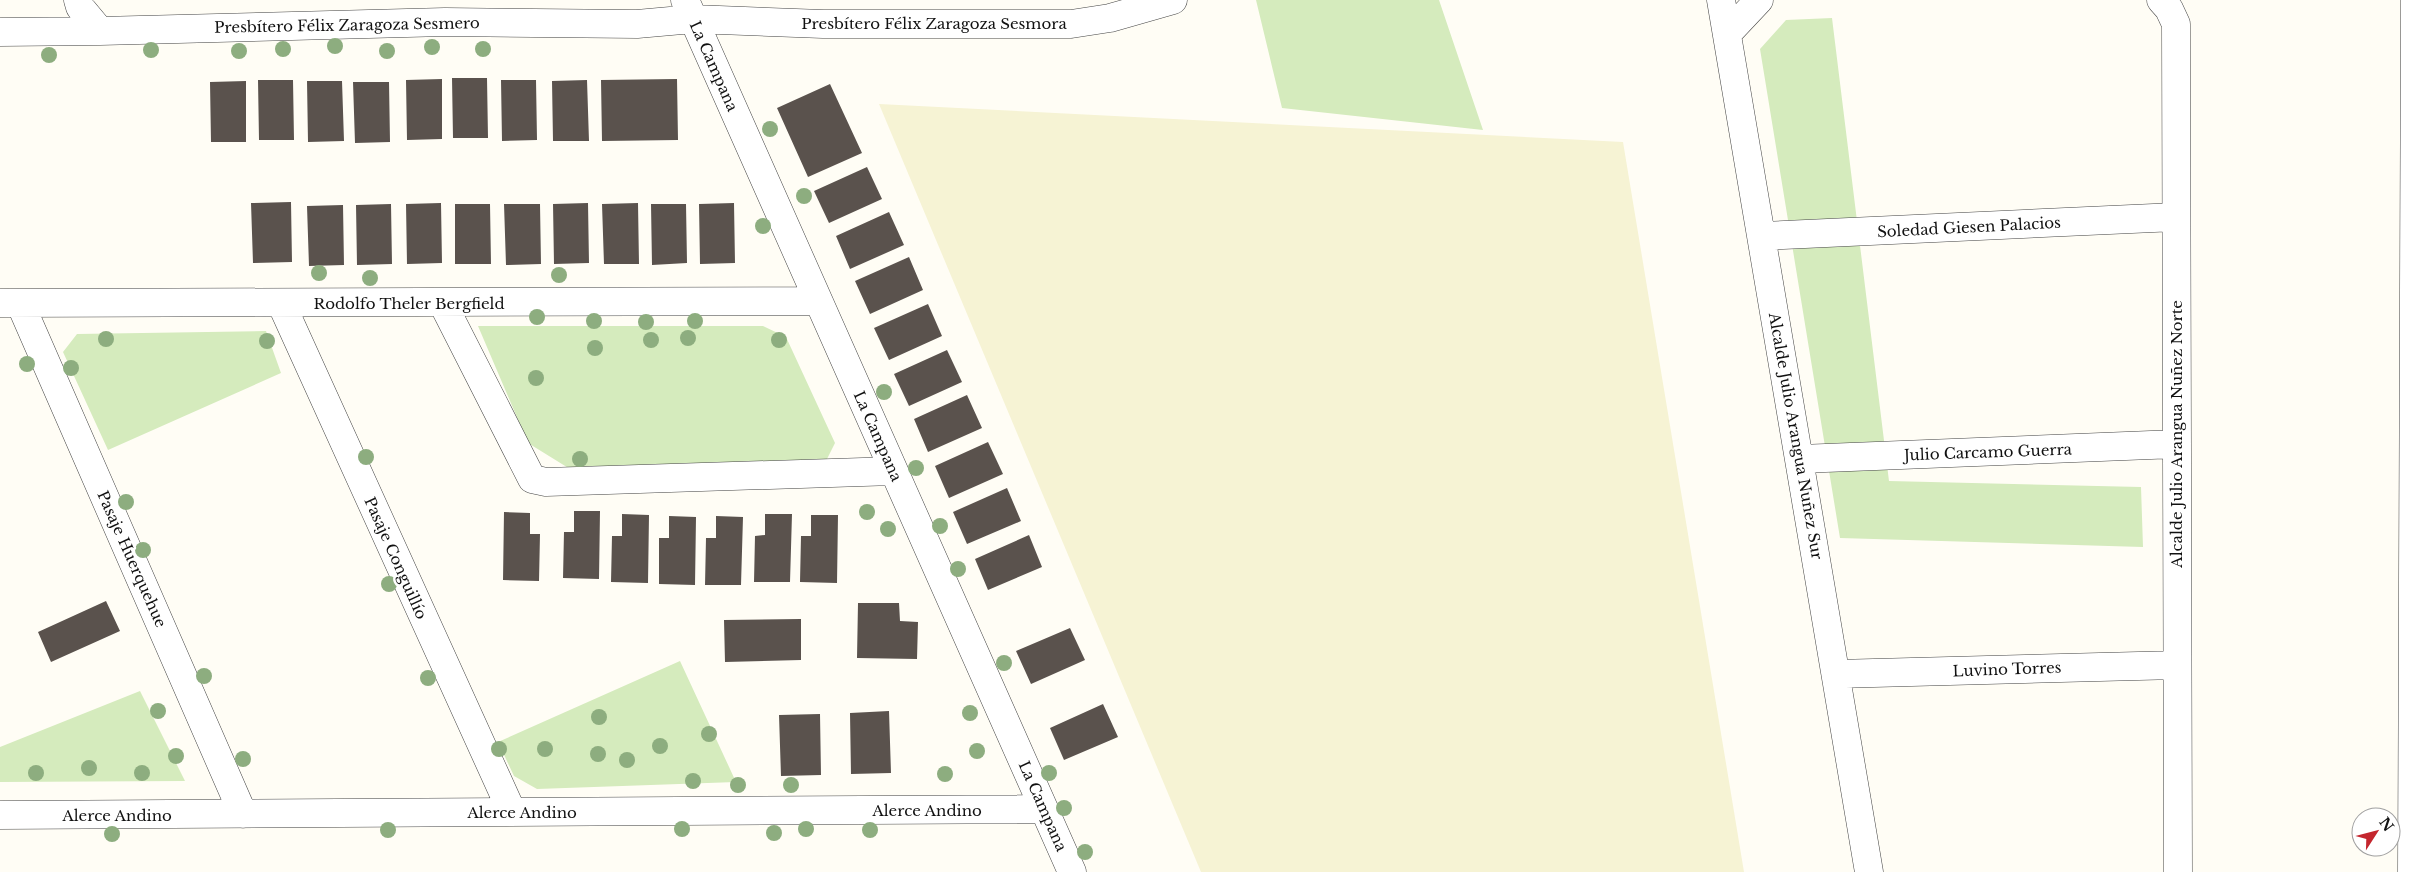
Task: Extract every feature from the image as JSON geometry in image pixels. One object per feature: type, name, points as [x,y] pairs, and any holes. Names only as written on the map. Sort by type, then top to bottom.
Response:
[{"type":"street","points":[[78,0],[80,7],[100,32]]},
{"type":"street","points":[[445,22],[456,11],[462,0]]},
{"type":"street","name":"Presbítero Félix Zaragoza Sesmora","points":[[689,9],[823,24],[1071,24],[1110,18],[1172,0]]},
{"type":"street","name":"Alcalde Julio Arangua Nuñez Sur","points":[[1722,0],[1869,872]]},
{"type":"street","points":[[1727,34],[1759,0]]},
{"type":"street","name":"Alcalde Julio Arangua Nuñez Norte","points":[[2161,0],[2169,9],[2176,24],[2178,872]]},
{"type":"street","name":"Presbítero Félix Zaragoza Sesmero","points":[[0,32],[100,32],[445,22],[637,24],[689,9]]},
{"type":"street","name":"La Campana","points":[[689,9],[1072,872]]},
{"type":"street","points":[[2412,872],[2414,785],[2415,15]]},
{"type":"street","name":"Soledad Giesen Palacios","points":[[1762,236],[2176,218]]},
{"type":"street","name":"Rodolfo Theler Bergfield","points":[[10,303],[818,301]]},
{"type":"street","points":[[442,302],[532,479],[546,482],[894,471]]},
{"type":"street","name":"Pasaje Huerquehue","points":[[10,303],[244,814]]},
{"type":"street","name":"Pasaje Conguillío","points":[[281,303],[512,812]]},
{"type":"street","name":"Julio Carcamo Guerra","points":[[1800,460],[2176,444]]},
{"type":"street","name":"Luvino Torres","points":[[1836,674],[2177,665]]},
{"type":"street","name":"Alerce Andino","points":[[0,816],[1044,809]]},
{"type":"shaded area","points":[[879,104],[1623,142],[1744,872],[1201,872]]},
{"type":"green space","points":[[1256,0],[1439,0],[1483,130],[1282,108]]},
{"type":"green space","points":[[1832,18],[1889,481],[2141,487],[2143,547],[1840,538],[1760,49],[1786,20]]},
{"type":"green space","points":[[478,326],[763,326],[786,337],[835,443],[824,465],[570,469],[528,443]]},
{"type":"green space","points":[[266,331],[281,373],[108,450],[63,352],[77,334]]},
{"type":"green space","points":[[680,661],[736,782],[537,789],[514,776],[498,742]]},
{"type":"green space","points":[[140,691],[185,781],[0,782],[0,747]]},
{"type":"building","points":[[452,78],[487,78],[488,138],[453,138]]},
{"type":"building","points":[[442,79],[442,139],[407,140],[406,80]]},
{"type":"building","points":[[677,79],[678,140],[602,141],[601,80]]},
{"type":"building","points":[[258,80],[293,80],[294,140],[259,140]]},
{"type":"building","points":[[501,80],[536,80],[537,140],[502,141]]},
{"type":"building","points":[[587,80],[589,141],[553,141],[552,81]]},
{"type":"building","points":[[246,81],[246,142],[211,142],[210,82]]},
{"type":"building","points":[[307,81],[342,81],[344,141],[308,142]]},
{"type":"building","points":[[353,82],[389,82],[390,142],[355,143]]},
{"type":"building","points":[[830,84],[862,153],[808,177],[777,108]]},
{"type":"building","points":[[867,167],[882,199],[829,223],[814,191]]},
{"type":"building","points":[[291,202],[292,262],[253,263],[251,203]]},
{"type":"building","points":[[441,203],[442,263],[407,264],[406,204]]},
{"type":"building","points":[[588,203],[589,263],[554,264],[553,204]]},
{"type":"building","points":[[638,203],[639,264],[604,264],[602,204]]},
{"type":"building","points":[[734,203],[735,263],[700,264],[699,204]]},
{"type":"building","points":[[391,204],[392,264],[357,265],[356,205]]},
{"type":"building","points":[[455,204],[490,204],[491,264],[455,264]]},
{"type":"building","points":[[504,204],[540,204],[541,264],[506,265]]},
{"type":"building","points":[[651,204],[686,204],[687,263],[652,265]]},
{"type":"building","points":[[343,205],[344,265],[309,266],[307,206]]},
{"type":"building","points":[[889,212],[904,245],[850,269],[836,236]]},
{"type":"building","points":[[909,257],[923,290],[870,314],[855,281]]},
{"type":"building","points":[[928,304],[942,336],[889,360],[874,328]]},
{"type":"building","points":[[947,350],[962,382],[909,406],[894,374]]},
{"type":"building","points":[[967,395],[982,428],[928,452],[914,419]]},
{"type":"building","points":[[988,442],[1003,474],[949,498],[935,466]]},
{"type":"building","points":[[1007,488],[1021,521],[967,544],[953,512]]},
{"type":"building","points":[[574,511],[600,511],[599,579],[563,578],[564,532],[574,532]]},
{"type":"building","points":[[504,512],[530,513],[530,534],[540,534],[539,581],[503,580]]},
{"type":"building","points":[[622,514],[649,515],[648,583],[611,582],[612,536],[622,536]]},
{"type":"building","points":[[765,514],[792,514],[790,582],[754,582],[755,536],[765,535]]},
{"type":"building","points":[[811,515],[838,515],[837,583],[800,582],[801,536],[811,536]]},
{"type":"building","points":[[669,516],[696,517],[695,585],[659,584],[659,538],[669,538]]},
{"type":"building","points":[[716,516],[743,517],[741,585],[705,585],[706,538],[716,538]]},
{"type":"building","points":[[1029,535],[1042,567],[988,590],[975,559]]},
{"type":"building","points":[[106,601],[120,631],[51,662],[38,632]]},
{"type":"building","points":[[858,603],[899,603],[900,621],[918,622],[917,659],[857,658]]},
{"type":"building","points":[[801,619],[801,660],[725,662],[724,620]]},
{"type":"building","points":[[1070,628],[1085,660],[1031,684],[1016,651]]},
{"type":"building","points":[[1103,704],[1118,737],[1064,760],[1050,728]]},
{"type":"building","points":[[889,711],[891,773],[851,774],[850,713]]},
{"type":"building","points":[[820,714],[821,775],[781,776],[779,715]]}]
